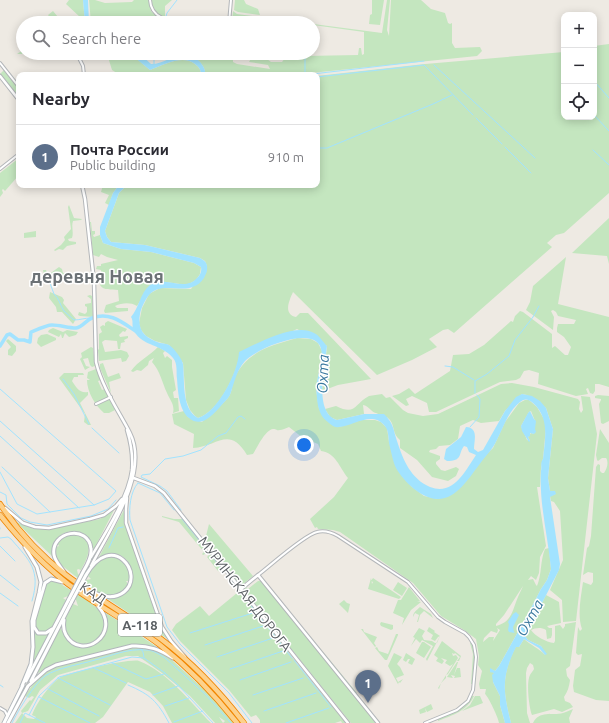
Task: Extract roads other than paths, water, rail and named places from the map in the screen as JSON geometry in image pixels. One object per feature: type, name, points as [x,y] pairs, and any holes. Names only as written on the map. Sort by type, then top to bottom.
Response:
[{"type":"highway","name":"КАД","points":[[0,504],[26,538],[47,559],[66,575],[162,640],[211,683],[244,723]]},
{"type":"highway","name":"КАД","points":[[0,514],[37,558],[69,584],[152,640],[182,664],[208,687],[237,723]]},
{"type":"main road","points":[[10,527],[38,567],[40,578],[39,593],[32,621],[33,648],[30,664],[22,686]]},
{"type":"main road","points":[[4,723],[22,686],[85,573],[91,548],[83,535],[74,532],[60,538],[56,544],[54,553],[56,560],[66,575]]},
{"type":"main road","points":[[85,573],[96,561],[101,558],[114,556],[125,561],[130,570],[131,576],[128,588],[120,595],[113,597],[91,592]]},
{"type":"main road","points":[[56,625],[44,634],[38,633],[34,627],[34,620],[43,589],[45,583],[51,579],[69,584]]},
{"type":"main road","points":[[71,600],[66,613],[63,629],[72,642],[86,646],[99,640],[103,635],[106,625],[103,612],[94,602]]},
{"type":"main road","points":[[8,723],[66,613]]},
{"type":"main road","points":[[28,686],[46,670],[56,665],[132,646],[141,645],[153,648],[182,664]]},
{"type":"street","points":[[150,0],[152,9],[160,16]]},
{"type":"street","points":[[229,16],[231,0]]},
{"type":"street","points":[[80,60],[84,72]]},
{"type":"street","points":[[0,63],[16,83]]},
{"type":"street","points":[[0,76],[16,96]]},
{"type":"street","points":[[0,169],[16,156]]},
{"type":"street","points":[[83,188],[93,277],[96,362],[99,372],[131,436],[134,450],[134,472],[124,498],[89,561]]},
{"type":"street","points":[[96,404],[111,397]]},
{"type":"street","points":[[91,567],[128,495],[131,486],[132,456],[126,427]]},
{"type":"street","points":[[134,472],[142,481]]},
{"type":"street","name":"МУРИНСКАЯ ДОРОГА","points":[[132,477],[155,486],[164,493],[348,723]]},
{"type":"street","points":[[131,486],[136,481],[142,481]]},
{"type":"street","points":[[128,495],[126,523],[151,596],[166,634],[187,661]]},
{"type":"street","points":[[0,504],[23,523],[35,527],[49,528],[104,515],[124,498]]},
{"type":"street","points":[[241,589],[306,538],[315,532],[322,531],[330,532],[338,536],[408,582],[438,617],[469,637],[476,652],[473,690],[468,701],[457,710],[425,723]]},
{"type":"street","name":"МУРИНСКАЯ ДОРОГА","points":[[258,575],[378,723]]},
{"type":"street","points":[[1,708],[6,710],[12,707]]},
{"type":"street","points":[[1,708],[8,716]]},
{"type":"water","points":[[83,0],[88,0],[89,16],[84,16]]},
{"type":"water","points":[[138,60],[147,60],[151,64],[166,60],[179,60],[167,63],[150,70]]},
{"type":"water","points":[[185,60],[199,61],[205,69],[205,72],[201,72],[198,66]]},
{"type":"water","name":"Охта","points":[[117,188],[124,188],[119,193],[105,231],[111,242],[145,245],[200,258],[207,264],[204,278],[191,288],[162,288],[155,290],[149,295],[142,307],[139,320],[141,329],[146,336],[160,343],[169,345],[179,357],[183,364],[186,401],[193,414],[198,418],[213,408],[226,390],[235,370],[239,352],[276,335],[297,330],[306,330],[316,334],[327,346],[322,387],[325,408],[330,416],[337,420],[364,414],[384,414],[391,424],[405,462],[413,474],[423,484],[430,487],[438,489],[446,488],[452,485],[463,475],[476,455],[469,452],[467,447],[464,446],[456,460],[447,461],[444,459],[446,449],[461,437],[466,427],[470,428],[474,432],[474,449],[478,452],[483,450],[505,411],[516,397],[522,394],[532,396],[540,401],[546,408],[553,429],[548,478],[550,491],[555,491],[556,494],[550,497],[560,564],[559,570],[525,636],[528,640],[541,646],[547,654],[545,655],[539,648],[524,639],[519,647],[516,647],[508,667],[505,693],[511,723],[505,723],[500,705],[500,696],[493,682],[492,675],[494,673],[490,672],[490,668],[495,671],[499,666],[547,580],[551,569],[541,496],[541,463],[545,444],[545,429],[542,415],[538,409],[528,400],[523,400],[520,402],[508,417],[493,447],[466,482],[450,496],[437,499],[425,496],[419,492],[408,484],[399,473],[393,460],[387,429],[379,421],[368,419],[344,426],[334,427],[323,418],[318,406],[316,389],[322,354],[321,347],[317,342],[311,339],[304,338],[286,341],[267,347],[251,356],[239,369],[227,400],[206,420],[198,422],[193,421],[186,415],[181,406],[175,360],[169,353],[142,340],[133,329],[131,317],[144,292],[150,285],[161,281],[180,284],[192,282],[200,275],[201,267],[194,263],[151,252],[121,249],[103,243],[100,235],[100,227],[113,193]]},
{"type":"water","points":[[530,411],[536,421],[536,432],[534,434],[530,433],[530,436],[528,437],[529,442],[522,431],[521,426]]},
{"type":"water","points":[[516,612],[519,615],[513,627],[515,633],[509,632],[508,622]]},
{"type":"waterway","points":[[166,16],[177,0]]},
{"type":"waterway","points":[[305,60],[305,72]]},
{"type":"waterway","points":[[320,73],[424,61]]},
{"type":"waterway","points":[[320,77],[424,65],[473,115]]},
{"type":"waterway","points":[[434,65],[535,158]]},
{"type":"waterway","points":[[597,84],[609,98]]},
{"type":"waterway","points":[[320,148],[327,148],[452,95]]},
{"type":"waterway","points":[[476,118],[502,144]]},
{"type":"waterway","points":[[597,118],[609,131]]},
{"type":"waterway","points":[[505,147],[531,173]]},
{"type":"waterway","points":[[593,150],[609,165]]},
{"type":"waterway","points":[[48,278],[54,294],[65,312],[74,320],[91,318]]},
{"type":"waterway","points":[[533,317],[539,306]]},
{"type":"waterway","points":[[0,346],[7,335],[10,334],[18,340],[30,342],[31,332],[52,325],[76,328],[90,319],[99,316],[116,319],[137,332]]},
{"type":"waterway","points":[[475,393],[475,381],[487,374],[509,356],[515,340],[533,317]]},
{"type":"waterway","points":[[445,366],[453,367],[474,380]]},
{"type":"waterway","points":[[63,379],[74,394],[89,424]]},
{"type":"waterway","points":[[0,389],[116,491],[109,499],[94,505],[37,514],[17,504],[0,472]]},
{"type":"waterway","points":[[470,427],[479,417],[480,399],[477,395]]},
{"type":"waterway","points":[[181,510],[167,491],[141,477],[142,475],[150,474],[165,459],[183,456],[201,450],[218,436],[226,433],[238,417],[241,416],[245,419]]},
{"type":"waterway","points":[[0,421],[94,505]]},
{"type":"waterway","points":[[92,428],[119,453]]},
{"type":"waterway","points":[[0,436],[79,508]]},
{"type":"waterway","points":[[2,467],[50,512]]},
{"type":"waterway","points":[[138,483],[133,491],[131,500],[130,520],[167,627],[180,644],[229,693],[252,723]]},
{"type":"waterway","points":[[138,483],[160,493],[174,510]]},
{"type":"waterway","points":[[0,492],[6,495],[7,504],[21,518],[30,522],[47,525],[91,516],[108,509],[116,500]]},
{"type":"waterway","points":[[182,519],[207,550]]},
{"type":"waterway","points":[[109,548],[118,528],[123,527]]},
{"type":"waterway","points":[[0,538],[8,537],[11,539],[24,554],[32,567],[35,581],[32,601]]},
{"type":"waterway","points":[[0,546],[15,561]]},
{"type":"waterway","points":[[212,556],[221,568]]},
{"type":"waterway","points":[[0,575],[19,590]]},
{"type":"waterway","points":[[227,575],[292,658]]},
{"type":"waterway","points":[[0,593],[18,606]]},
{"type":"waterway","points":[[190,633],[256,612]]},
{"type":"waterway","points":[[205,645],[263,626]]},
{"type":"waterway","points":[[217,657],[273,638]]},
{"type":"waterway","points":[[141,649],[144,657]]},
{"type":"waterway","points":[[12,723],[31,691],[45,676],[63,668],[133,650],[151,651],[165,658],[205,694],[231,723]]},
{"type":"waterway","points":[[230,669],[283,651]]},
{"type":"waterway","points":[[20,723],[25,713],[29,715],[39,696],[59,677],[132,657],[144,658],[165,673],[213,723]]},
{"type":"waterway","points":[[294,660],[331,707]]},
{"type":"waterway","points":[[240,680],[291,662]]},
{"type":"waterway","points":[[112,663],[146,679],[164,674]]},
{"type":"waterway","points":[[94,668],[126,683]]},
{"type":"waterway","points":[[58,678],[110,705]]},
{"type":"waterway","points":[[253,695],[303,678]]},
{"type":"waterway","points":[[128,685],[142,692],[153,700],[161,709],[169,723]]},
{"type":"waterway","points":[[153,695],[178,686]]},
{"type":"waterway","points":[[48,689],[99,716]]},
{"type":"waterway","points":[[264,711],[316,693]]},
{"type":"waterway","points":[[39,697],[90,723]]},
{"type":"waterway","points":[[165,706],[189,698]]},
{"type":"waterway","points":[[286,723],[329,708]]},
{"type":"waterway","points":[[174,722],[203,711]]},
{"type":"waterway","points":[[29,715],[45,723]]},
{"type":"place","name":"Почта России","points":[[368,703]]},
{"type":"district","name":"деревня Новая","points":[[97,277]]}]
